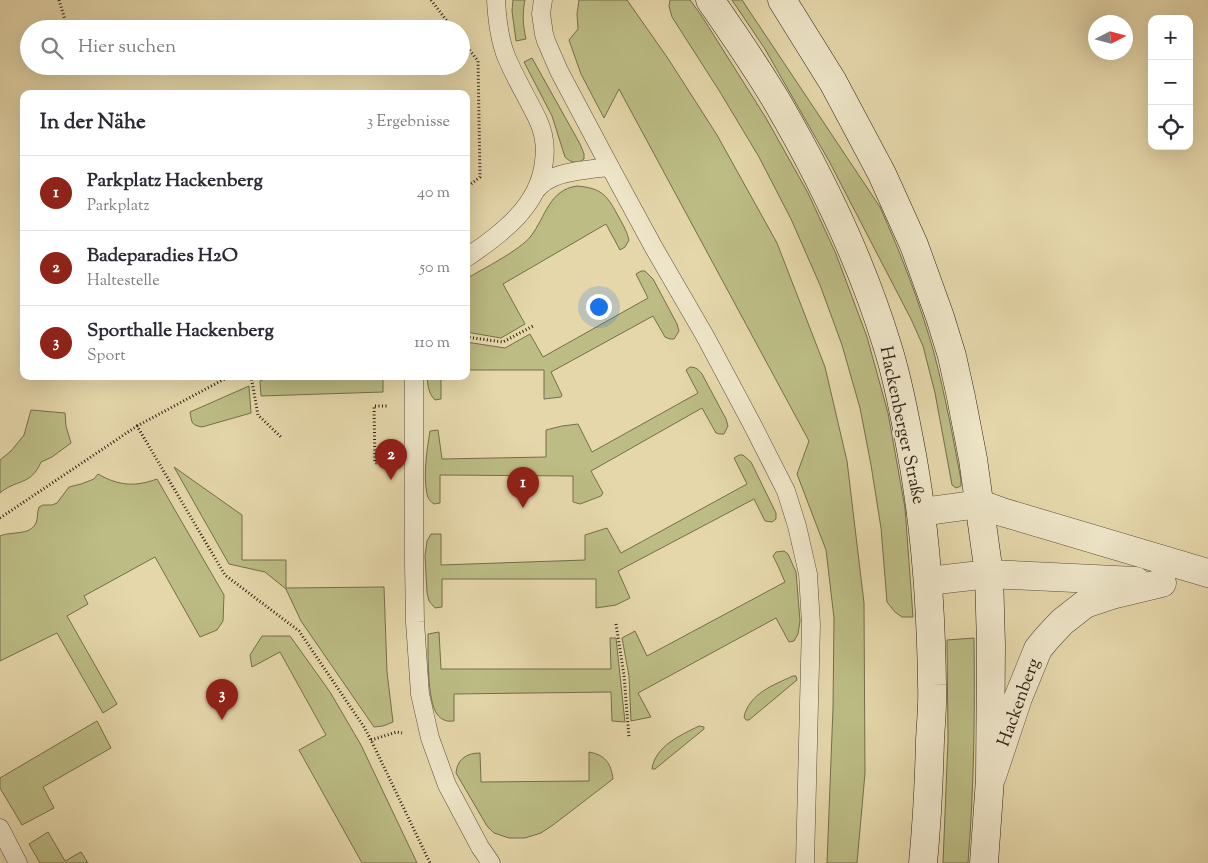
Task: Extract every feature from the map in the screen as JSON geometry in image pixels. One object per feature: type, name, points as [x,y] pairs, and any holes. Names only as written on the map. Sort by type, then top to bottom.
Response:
[{"type":"street","name":"Hackenberger Straße","points":[[710,0],[776,100],[830,202],[871,298],[896,376],[914,467],[928,580],[932,686],[928,808],[923,863]]},
{"type":"street","points":[[786,4],[833,82],[882,174],[914,245],[952,356],[965,415],[980,504],[989,574],[991,645],[990,779],[984,863]]},
{"type":"street","points":[[921,512],[980,504],[1208,573]]},
{"type":"street","name":"Hackenberg","points":[[928,580],[989,574],[1108,579],[1208,588]]},
{"type":"street","name":"Hackenberg","points":[[990,779],[1018,698],[1038,649],[1042,644],[1062,622],[1085,604],[1112,595],[1162,583]]},
{"type":"lane","points":[[496,0],[499,28],[505,54],[542,129],[545,152],[544,167],[538,189]]},
{"type":"lane","points":[[543,0],[541,14],[546,42],[559,71],[654,248],[705,336],[749,418],[786,491],[797,526],[808,574],[811,624],[805,863]]},
{"type":"lane","points":[[470,255],[501,233],[528,204],[544,182],[564,174],[610,167]]},
{"type":"lane","points":[[414,380],[414,563],[420,694],[430,738],[447,785],[480,847],[491,863]]},
{"type":"lane","points":[[0,828],[18,863]]},
{"type":"path","points":[[59,0],[65,20]]},
{"type":"path","points":[[431,0],[446,20]]},
{"type":"path","points":[[470,51],[478,61],[480,177],[470,185]]},
{"type":"path","points":[[470,338],[503,342],[533,326]]},
{"type":"path","points":[[0,518],[137,426],[223,380]]},
{"type":"path","points":[[252,380],[258,415],[282,438]]},
{"type":"path","points":[[137,426],[225,575],[299,631],[364,727],[430,863]]},
{"type":"path","points":[[616,624],[624,675],[630,738]]},
{"type":"green space","points":[[513,0],[525,0],[523,20],[526,39],[516,41],[512,11]]},
{"type":"green space","points":[[579,0],[627,0],[667,57],[717,135],[777,243],[825,367],[847,461],[864,603],[865,773],[857,863],[827,863],[833,708],[834,618],[826,550],[797,474],[809,441],[619,89],[604,118],[581,74],[569,40],[578,29],[577,14]]},
{"type":"green space","points":[[670,0],[690,0],[701,15],[766,118],[808,193],[836,254],[867,337],[888,413],[905,508],[913,617],[902,617],[887,602],[881,528],[860,408],[842,345],[820,285],[791,219],[759,157],[672,17],[669,6]]},
{"type":"green space","points":[[732,0],[742,0],[880,207],[910,279],[934,353],[949,416],[961,486],[956,488],[952,485],[935,393],[923,346],[911,319],[829,161],[765,49]]},
{"type":"green space","points":[[532,58],[580,144],[584,159],[579,162],[570,161],[565,157],[552,116],[524,62]]},
{"type":"green space","points":[[585,187],[598,191],[606,197],[628,237],[629,240],[625,247],[620,250],[606,224],[503,284],[525,324],[501,338],[470,333],[470,277],[526,242],[554,198],[568,188]]},
{"type":"green space","points":[[645,271],[653,279],[677,324],[679,331],[674,339],[665,337],[653,316],[551,372],[562,395],[561,397],[544,399],[544,370],[470,370],[470,343],[505,348],[530,334],[543,357],[648,298],[636,274]]},
{"type":"green space","points":[[690,367],[697,369],[702,374],[726,419],[728,426],[724,434],[716,433],[702,408],[591,471],[603,493],[601,496],[580,504],[573,502],[573,476],[440,475],[440,503],[434,504],[430,501],[427,494],[425,471],[430,431],[438,430],[442,459],[546,457],[546,430],[578,424],[592,452],[698,393],[686,370]]},
{"type":"green space","points":[[383,380],[383,392],[261,396],[260,381]]},
{"type":"green space","points":[[428,380],[441,380],[441,399],[435,400],[429,389]]},
{"type":"green space","points":[[249,386],[251,413],[202,427],[193,423],[190,412]]},
{"type":"green space","points":[[31,410],[65,413],[66,426],[71,443],[52,457],[41,462],[37,470],[28,479],[0,493],[0,460],[11,451],[24,435]]},
{"type":"green space","points":[[743,455],[751,462],[776,513],[776,519],[772,522],[765,521],[754,499],[618,571],[630,598],[616,605],[596,608],[596,579],[442,579],[442,607],[435,608],[429,601],[425,556],[427,541],[431,534],[441,534],[441,565],[585,560],[585,535],[607,528],[621,553],[747,484],[734,458]]},
{"type":"green space","points":[[174,467],[242,515],[242,560],[286,560],[286,588],[384,587],[387,672],[393,722],[374,727],[301,621],[286,589],[265,572],[229,564]]},
{"type":"green space","points":[[98,474],[113,481],[127,484],[157,479],[224,595],[223,621],[217,630],[200,637],[155,557],[84,596],[88,604],[67,616],[117,704],[103,713],[57,633],[0,661],[0,536],[29,530],[36,523],[39,507],[57,503],[69,487],[94,479]]},
{"type":"green space","points":[[784,551],[788,554],[796,572],[800,621],[798,634],[794,641],[789,642],[776,618],[638,693],[651,717],[631,721],[629,676],[622,638],[635,631],[647,656],[785,582],[773,556],[776,552]]},
{"type":"green space","points":[[439,632],[441,669],[611,669],[610,638],[616,638],[625,722],[612,721],[611,692],[454,694],[454,721],[444,720],[440,718],[434,708],[429,676],[428,634]]},
{"type":"green space","points":[[262,636],[290,636],[330,692],[361,745],[417,863],[362,863],[299,750],[326,735],[280,652],[252,667],[250,655]]},
{"type":"green space","points":[[974,638],[974,750],[968,863],[943,863],[948,740],[947,640]]},
{"type":"green space","points":[[796,676],[797,680],[749,720],[746,720],[744,717],[747,709],[756,696]]},
{"type":"green space","points":[[97,721],[111,748],[43,787],[54,808],[22,825],[0,788],[0,778]]},
{"type":"green space","points":[[699,726],[704,727],[704,729],[655,769],[652,769],[654,761],[663,748],[677,737]]},
{"type":"green space","points":[[589,752],[599,755],[609,764],[613,779],[553,825],[541,833],[525,838],[509,838],[494,833],[487,826],[456,773],[458,764],[463,758],[470,754],[480,753],[481,782],[589,781]]},
{"type":"green space","points":[[48,832],[65,861],[81,852],[88,863],[40,863],[29,844]]},
{"type":"place","name":"Badeparadies H2O","points":[[391,480]]},
{"type":"place","name":"Parkplatz Hackenberg","points":[[523,508]]},
{"type":"place","name":"Sporthalle Hackenberg","points":[[222,720]]}]
